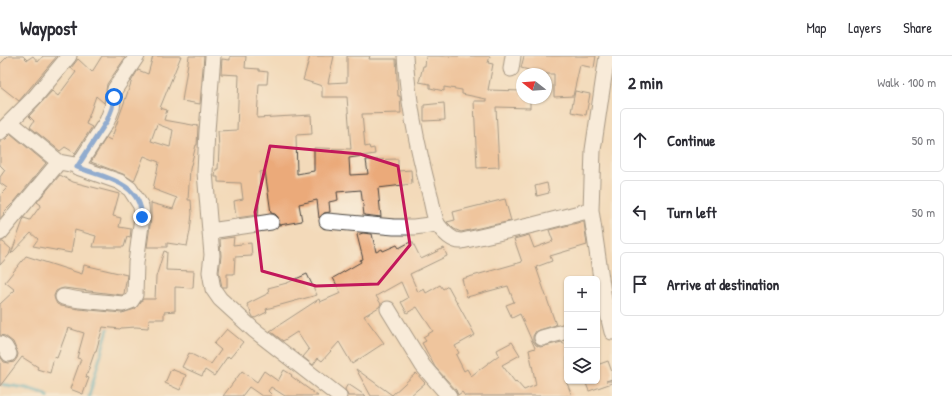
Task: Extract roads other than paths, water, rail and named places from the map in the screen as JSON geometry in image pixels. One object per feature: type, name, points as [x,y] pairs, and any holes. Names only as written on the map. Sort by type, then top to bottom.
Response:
[{"type":"street","points":[[63,297],[123,304],[131,301],[135,295],[135,276],[142,217],[141,206],[130,189],[120,182],[75,165],[58,162],[5,127],[35,97],[69,56]]},
{"type":"street","points":[[77,167],[107,121],[112,108],[115,89],[137,56]]},
{"type":"street","points":[[213,56],[205,172],[212,255],[210,272],[213,289],[220,299],[254,330],[339,396]]},
{"type":"street","points":[[405,56],[413,121],[437,224],[453,239],[462,241],[591,210]]},
{"type":"street","points":[[606,324],[604,299],[591,210],[593,150],[609,58]]},
{"type":"street","points":[[0,233],[58,162]]},
{"type":"street","points":[[327,221],[400,227],[437,224]]},
{"type":"street","points":[[210,231],[271,222]]},
{"type":"street","points":[[388,309],[424,366],[448,396]]},
{"type":"street","points":[[542,338],[564,332]]},
{"type":"waterway","points":[[89,396],[108,329]]},
{"type":"waterway","points":[[0,384],[26,388],[48,396]]}]
